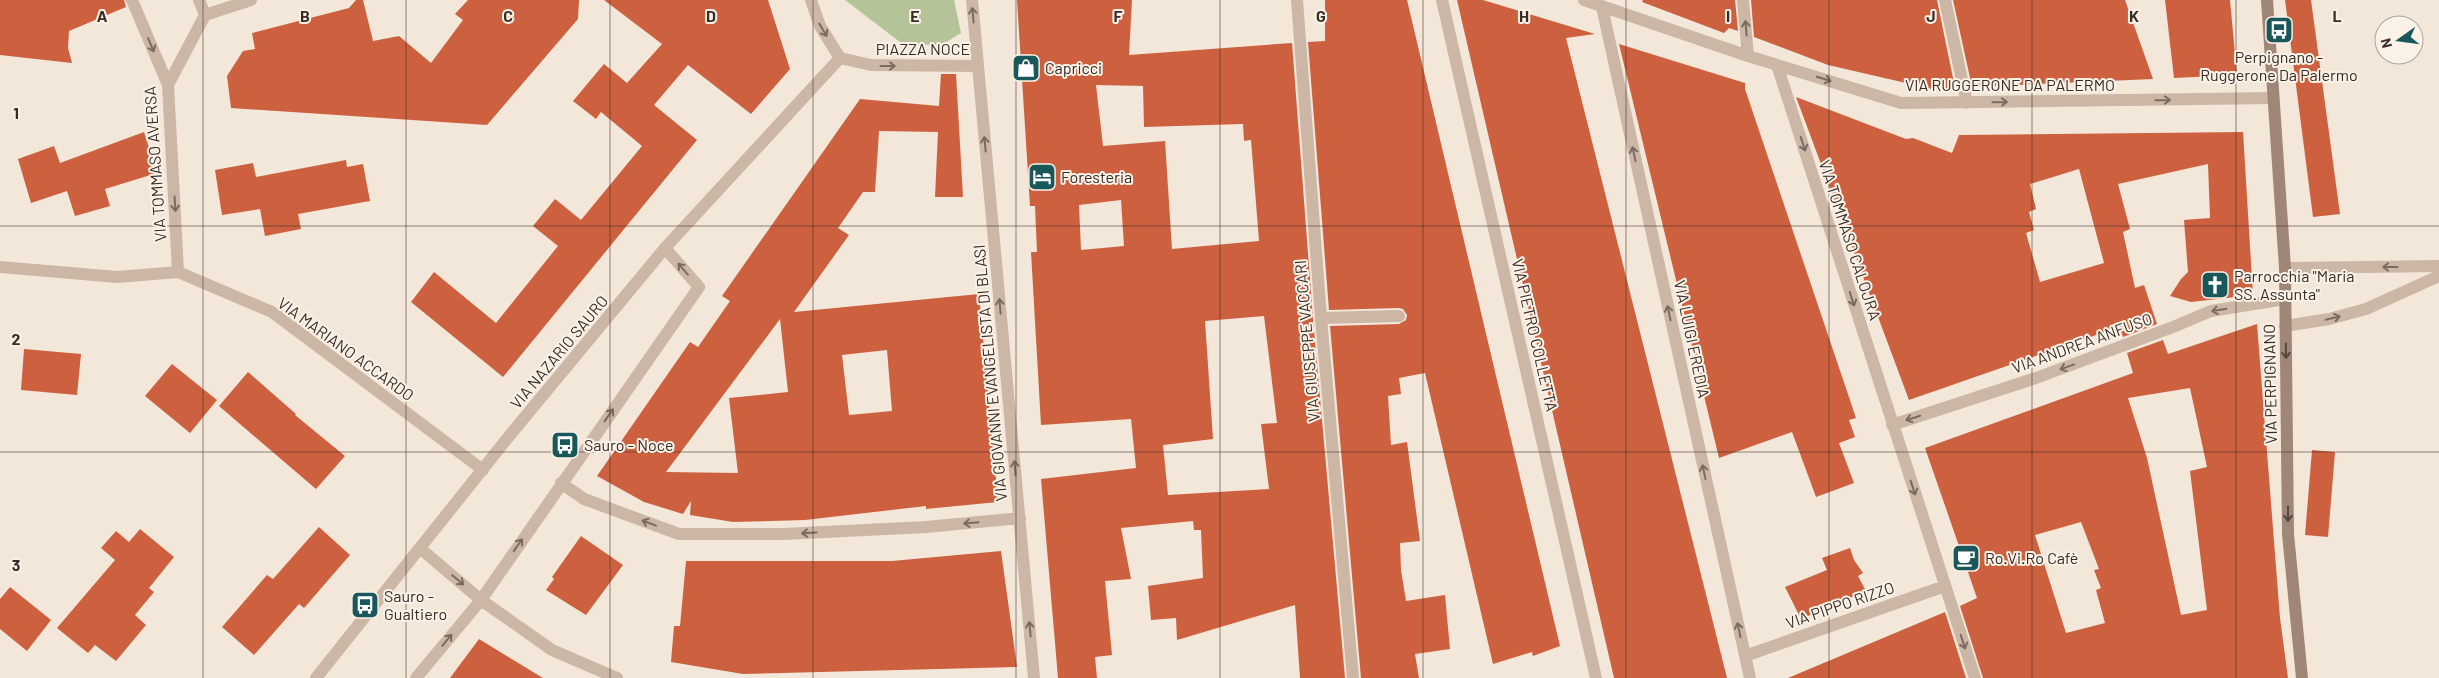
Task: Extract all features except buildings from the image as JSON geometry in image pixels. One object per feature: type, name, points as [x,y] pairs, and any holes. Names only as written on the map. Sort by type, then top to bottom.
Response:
[{"type":"street","name":"VIA TOMMASO AVERSA","points":[[132,0],[168,85],[178,272]]},
{"type":"street","points":[[199,0],[205,15]]},
{"type":"street","points":[[168,85],[205,15],[251,0]]},
{"type":"street","points":[[810,0],[820,26],[840,58]]},
{"type":"street","name":"PIAZZA NOCE","points":[[840,58],[871,66],[978,66],[972,0]]},
{"type":"street","name":"VIA GIUSEPPE VACCARI","points":[[1298,0],[1321,318],[1354,678]]},
{"type":"street","name":"VIA PIETRO COLLETTA","points":[[1442,0],[1596,678]]},
{"type":"street","name":"VIA RUGGERONE DA PALERMO","points":[[1584,0],[1748,56],[1901,102],[1967,103],[2273,98]]},
{"type":"street","points":[[1743,0],[1748,56]]},
{"type":"street","points":[[1945,0],[1967,103]]},
{"type":"street","name":"VIA PERPIGNANO","points":[[2267,0],[2285,268],[2288,534],[2302,678]]},
{"type":"street","name":"VIA LUIGI EREDIA","points":[[1602,7],[1750,678]]},
{"type":"street","name":"VIA NAZARIO SAURO","points":[[316,678],[665,248],[840,58]]},
{"type":"street","name":"VIA TOMMASO CALOJRA","points":[[1777,64],[1975,678]]},
{"type":"street","name":"VIA GIOVANNI EVANGELISTA DI BLASI","points":[[978,66],[1034,678]]},
{"type":"street","points":[[416,678],[481,600],[699,287],[665,248]]},
{"type":"street","points":[[2285,268],[2439,266]]},
{"type":"street","name":"VIA MARIANO ACCARDO","points":[[0,267],[117,277],[178,272],[272,312],[483,470]]},
{"type":"street","points":[[2285,326],[2329,319],[2366,309],[2439,276]]},
{"type":"street","name":"VIA ANDREA ANFUSO","points":[[1892,425],[2036,378],[2173,328],[2210,311],[2285,299]]},
{"type":"street","points":[[1321,318],[1398,316]]},
{"type":"street","points":[[561,483],[584,499],[679,534],[784,534],[926,527],[1020,518]]},
{"type":"street","points":[[421,549],[481,600],[552,650],[617,678]]},
{"type":"street","name":"VIA PIPPO RIZZO","points":[[1745,656],[1945,586]]},
{"type":"green space","points":[[845,0],[954,0],[961,33],[940,46],[900,42]]},
{"type":"place","name":"Perpignano - Ruggerone Da Palermo","points":[[2279,30]]},
{"type":"place","name":"Capricci","points":[[1026,68]]},
{"type":"place","name":"Foresteria","points":[[1042,177]]},
{"type":"place","name":"Parrocchia \"Maria SS. Assunta\"","points":[[2215,285]]},
{"type":"place","name":"Sauro - Noce","points":[[565,445]]},
{"type":"place","name":"Ro.Vi.Ro Cafè","points":[[1966,558]]},
{"type":"place","name":"Sauro - Gualtiero","points":[[365,605]]}]
